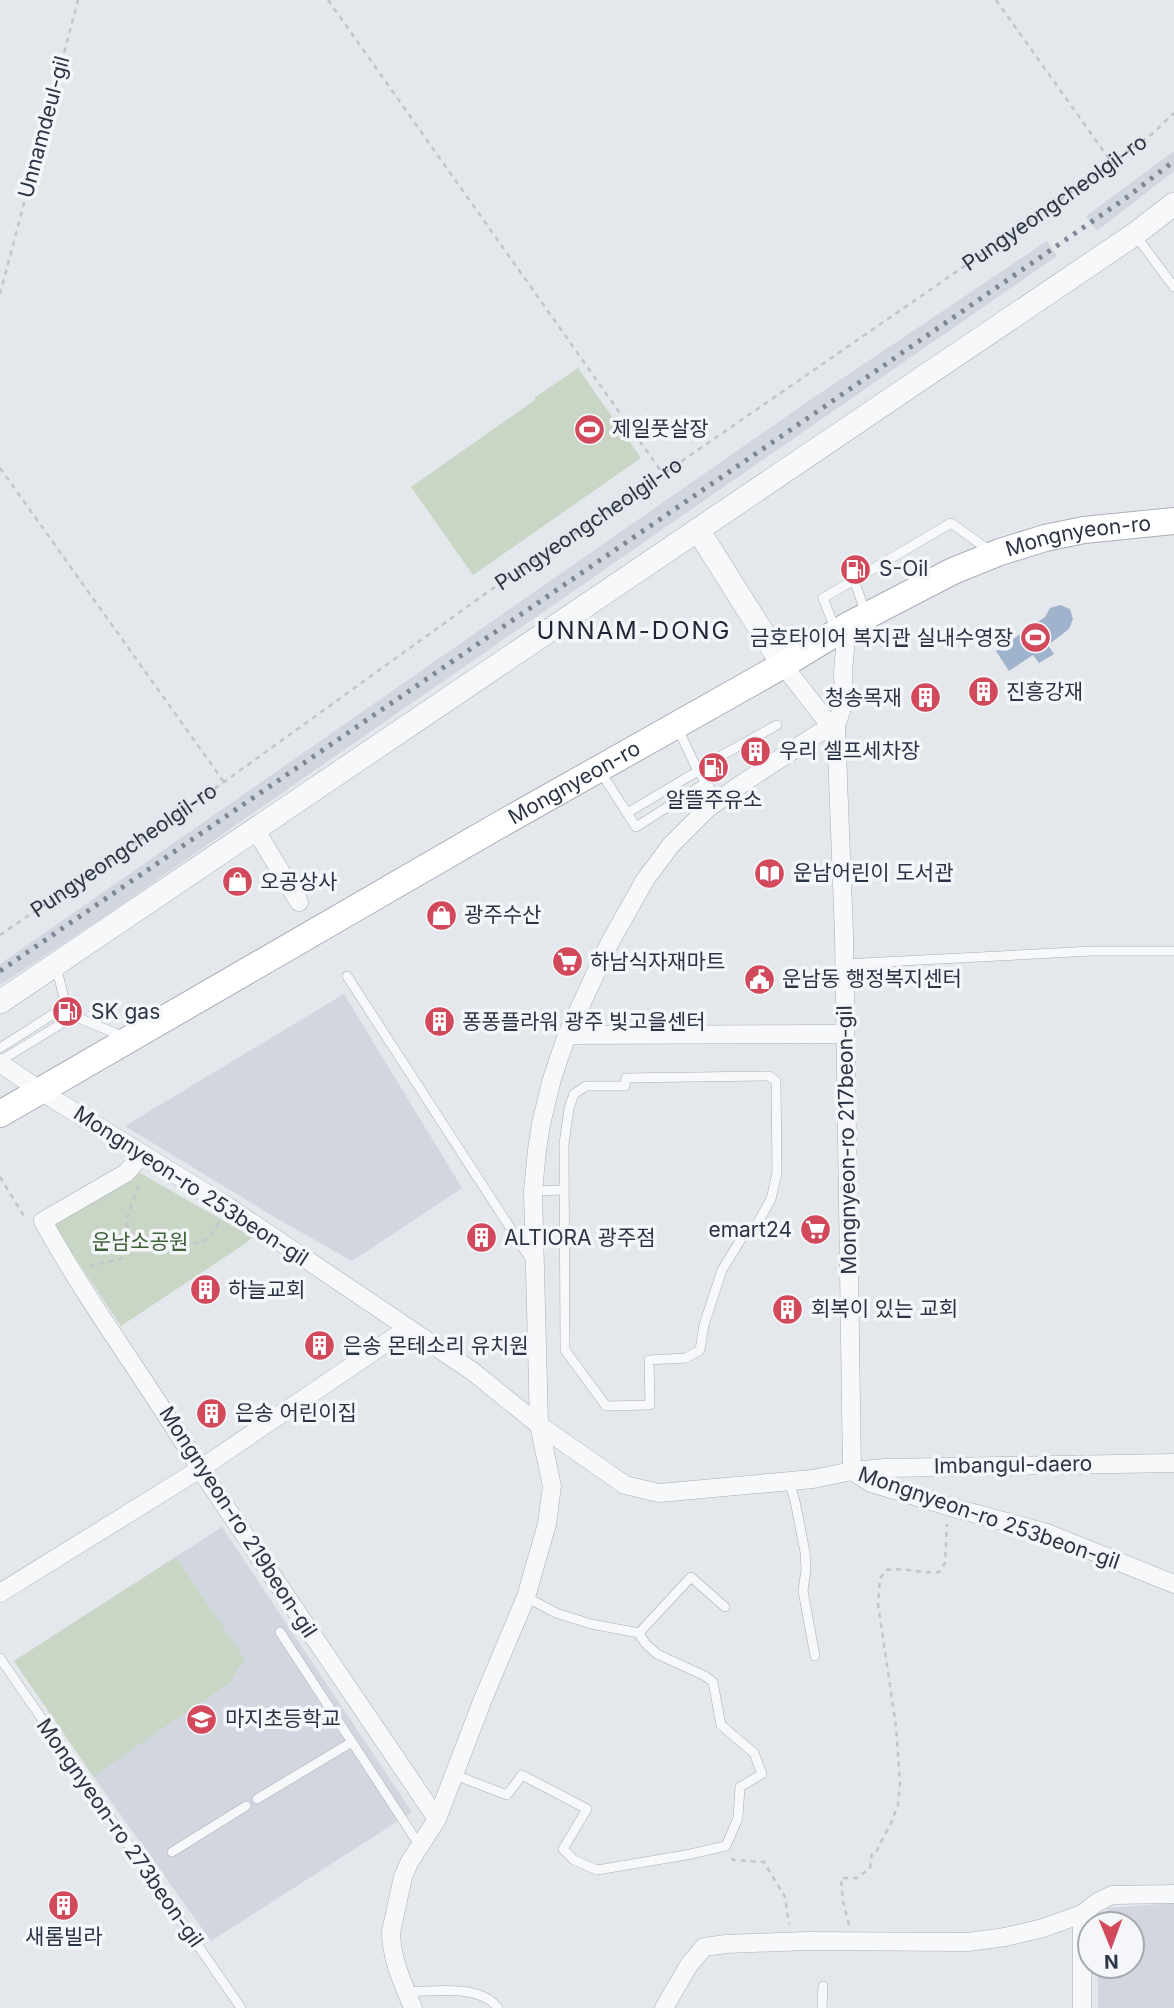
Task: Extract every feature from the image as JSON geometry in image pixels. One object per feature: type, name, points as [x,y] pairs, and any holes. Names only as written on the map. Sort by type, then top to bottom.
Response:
[{"type":"main road","name":"Mongnyeon-ro","points":[[0,1114],[850,625],[953,571],[994,554],[1045,538],[1084,530],[1174,522]]},
{"type":"street","points":[[0,1002],[1135,234],[1174,204]]},
{"type":"street","points":[[698,530],[783,665],[825,719],[836,726]]},
{"type":"street","name":"Mongnyeon-ro 217beon-gil","points":[[850,625],[843,672],[844,702],[836,726],[844,964],[852,1471]]},
{"type":"street","points":[[410,2000],[393,1954],[391,1932],[403,1877],[437,1819],[455,1775],[483,1699],[526,1597],[547,1524],[552,1486],[540,1425],[533,1191],[541,1124],[552,1079],[567,1035],[609,944],[645,880],[671,845],[707,808],[819,733],[836,726]]},
{"type":"street","points":[[256,829],[299,902]]},
{"type":"street","points":[[567,1035],[845,1034]]},
{"type":"street","name":"Mongnyeon-ro 253beon-gil","points":[[0,1062],[227,1206],[472,1371],[540,1425],[625,1485],[659,1493],[813,1479],[852,1471],[871,1483],[1047,1533],[1174,1584]]},
{"type":"street","name":"Mongnyeon-ro 219beon-gil","points":[[143,1154],[126,1173],[43,1222],[63,1258],[200,1469],[437,1819]]},
{"type":"street","points":[[0,1593],[200,1469],[408,1328]]},
{"type":"street","name":"Imbangul-daero","points":[[852,1471],[956,1466],[1174,1463]]},
{"type":"street","points":[[1087,1910],[1112,1895],[1174,1894]]},
{"type":"street","points":[[664,2008],[689,1965],[704,1947],[806,1941],[968,1942],[1030,1931],[1076,1916]]},
{"type":"street","points":[[1082,1980],[1082,2008]]},
{"type":"lane","points":[[1135,234],[1174,287]]},
{"type":"lane","points":[[850,625],[823,598],[951,523],[994,554]]},
{"type":"lane","points":[[850,625],[854,580]]},
{"type":"lane","points":[[677,725],[697,770],[719,800]]},
{"type":"lane","points":[[627,813],[777,725]]},
{"type":"lane","points":[[598,769],[636,827],[705,783]]},
{"type":"lane","points":[[844,964],[1093,951],[1174,951]]},
{"type":"lane","points":[[55,964],[66,1006],[74,1016],[130,1040]]},
{"type":"lane","points":[[347,976],[534,1265]]},
{"type":"lane","points":[[0,1048],[66,1006]]},
{"type":"lane","points":[[0,1062],[74,1016]]},
{"type":"lane","points":[[769,1076],[776,1081],[777,1174],[771,1199],[756,1226],[743,1236],[722,1270],[704,1325],[700,1350],[686,1358],[649,1360],[650,1405],[606,1406],[565,1350],[563,1190],[564,1144],[569,1108],[574,1094],[586,1086],[625,1086],[626,1078],[769,1076]]},
{"type":"lane","points":[[533,1191],[563,1190]]},
{"type":"lane","points":[[789,1481],[805,1552],[804,1598],[815,1657]]},
{"type":"lane","points":[[639,1633],[691,1577],[726,1607]]},
{"type":"lane","points":[[455,1775],[507,1795],[522,1775],[587,1810],[563,1849],[574,1860],[597,1870],[726,1846],[738,1818],[740,1787],[762,1774],[754,1753],[721,1725],[713,1682],[705,1675],[657,1654],[639,1633],[556,1614],[526,1597]]},
{"type":"lane","points":[[280,1632],[421,1847]]},
{"type":"lane","name":"Mongnyeon-ro 273beon-gil","points":[[0,1658],[241,2008]]},
{"type":"lane","points":[[257,1800],[352,1742]]},
{"type":"lane","points":[[172,1852],[246,1806]]},
{"type":"lane","points":[[822,2008],[823,1986]]},
{"type":"lane","points":[[410,2000],[477,1993],[493,2001],[498,2008]]},
{"type":"path","name":"Unnamdeul-gil","points":[[0,294],[78,0]]},
{"type":"path","points":[[328,0],[663,474]]},
{"type":"path","points":[[996,0],[1112,163]]},
{"type":"path","name":"Pungyeongcheolgil-ro","points":[[0,935],[224,782],[489,590],[663,474],[1112,163],[1152,134],[1174,113]]},
{"type":"path","points":[[0,468],[224,782]]},
{"type":"path","points":[[0,1177],[24,1216]]},
{"type":"path","points":[[134,1247],[126,1221],[140,1182]]},
{"type":"path","points":[[79,1267],[121,1259],[134,1247],[156,1244],[190,1245],[208,1239],[222,1218]]},
{"type":"path","points":[[849,1928],[841,1878],[857,1878],[870,1868],[872,1853],[876,1852],[898,1805],[900,1783],[896,1726],[878,1604],[880,1579],[886,1570],[901,1568],[924,1574],[939,1573],[946,1563],[947,1506]]},
{"type":"path","points":[[726,1846],[733,1860],[764,1862],[785,1897],[790,1926]]},
{"type":"shaded area","points":[[1174,151],[1174,171],[1097,231],[1086,216]]},
{"type":"shaded area","points":[[1047,241],[1057,256],[103,917],[0,985],[0,964],[813,398]]},
{"type":"shaded area","points":[[344,994],[462,1188],[352,1261],[125,1126]]},
{"type":"shaded area","name":"마지초등학교","points":[[222,1527],[412,1812],[211,1941],[14,1661]]},
{"type":"shaded area","points":[[1174,1903],[1174,2008],[1098,2008],[1098,1980],[1146,1980],[1146,1910],[1107,1910]]},
{"type":"green space","points":[[578,368],[641,458],[473,575],[411,487]]},
{"type":"green space","name":"운남소공원","points":[[140,1173],[252,1237],[121,1326],[56,1229],[56,1223],[63,1216]]},
{"type":"green space","points":[[176,1557],[246,1661],[239,1666],[231,1682],[93,1776],[14,1661]]},
{"type":"water","name":"금호타이어 복지관 실내수영장","points":[[1060,605],[1070,609],[1073,619],[1069,629],[1048,645],[1054,654],[1039,663],[1033,655],[1009,671],[996,651],[1045,617],[1050,608]]},
{"type":"railway","points":[[0,971],[805,420],[1126,198],[1174,161]]},
{"type":"place","name":"제일풋살장","points":[[589,429]]},
{"type":"place","name":"S-Oil","points":[[856,569]]},
{"type":"place","name":"금호타이어 복지관 실내수영장","points":[[1036,638]]},
{"type":"place","name":"진흥강재","points":[[983,692]]},
{"type":"place","name":"청송목재","points":[[925,698]]},
{"type":"place","name":"우리 셀프세차장","points":[[756,751]]},
{"type":"place","name":"알뜰주유소","points":[[714,768]]},
{"type":"place","name":"운남어린이 도서관","points":[[770,873]]},
{"type":"place","name":"오공상사","points":[[237,882]]},
{"type":"place","name":"광주수산","points":[[441,915]]},
{"type":"place","name":"하남식자재마트","points":[[567,962]]},
{"type":"place","name":"운남동 행정복지센터","points":[[759,979]]},
{"type":"place","name":"SK gas","points":[[68,1012]]},
{"type":"place","name":"퐁퐁플라워 광주 빛고을센터","points":[[439,1022]]},
{"type":"place","name":"emart24","points":[[815,1230]]},
{"type":"place","name":"ALTIORA 광주점","points":[[481,1238]]},
{"type":"place","name":"하늘교회","points":[[205,1290]]},
{"type":"place","name":"회복이 있는 교회","points":[[788,1309]]},
{"type":"place","name":"은송 몬테소리 유치원","points":[[320,1346]]},
{"type":"place","name":"은송 어린이집","points":[[212,1413]]},
{"type":"place","name":"마지초등학교","points":[[202,1719]]},
{"type":"place","name":"새롬빌라","points":[[64,1905]]},
{"type":"district","name":"UNNAM-DONG","points":[[634,631]]}]
